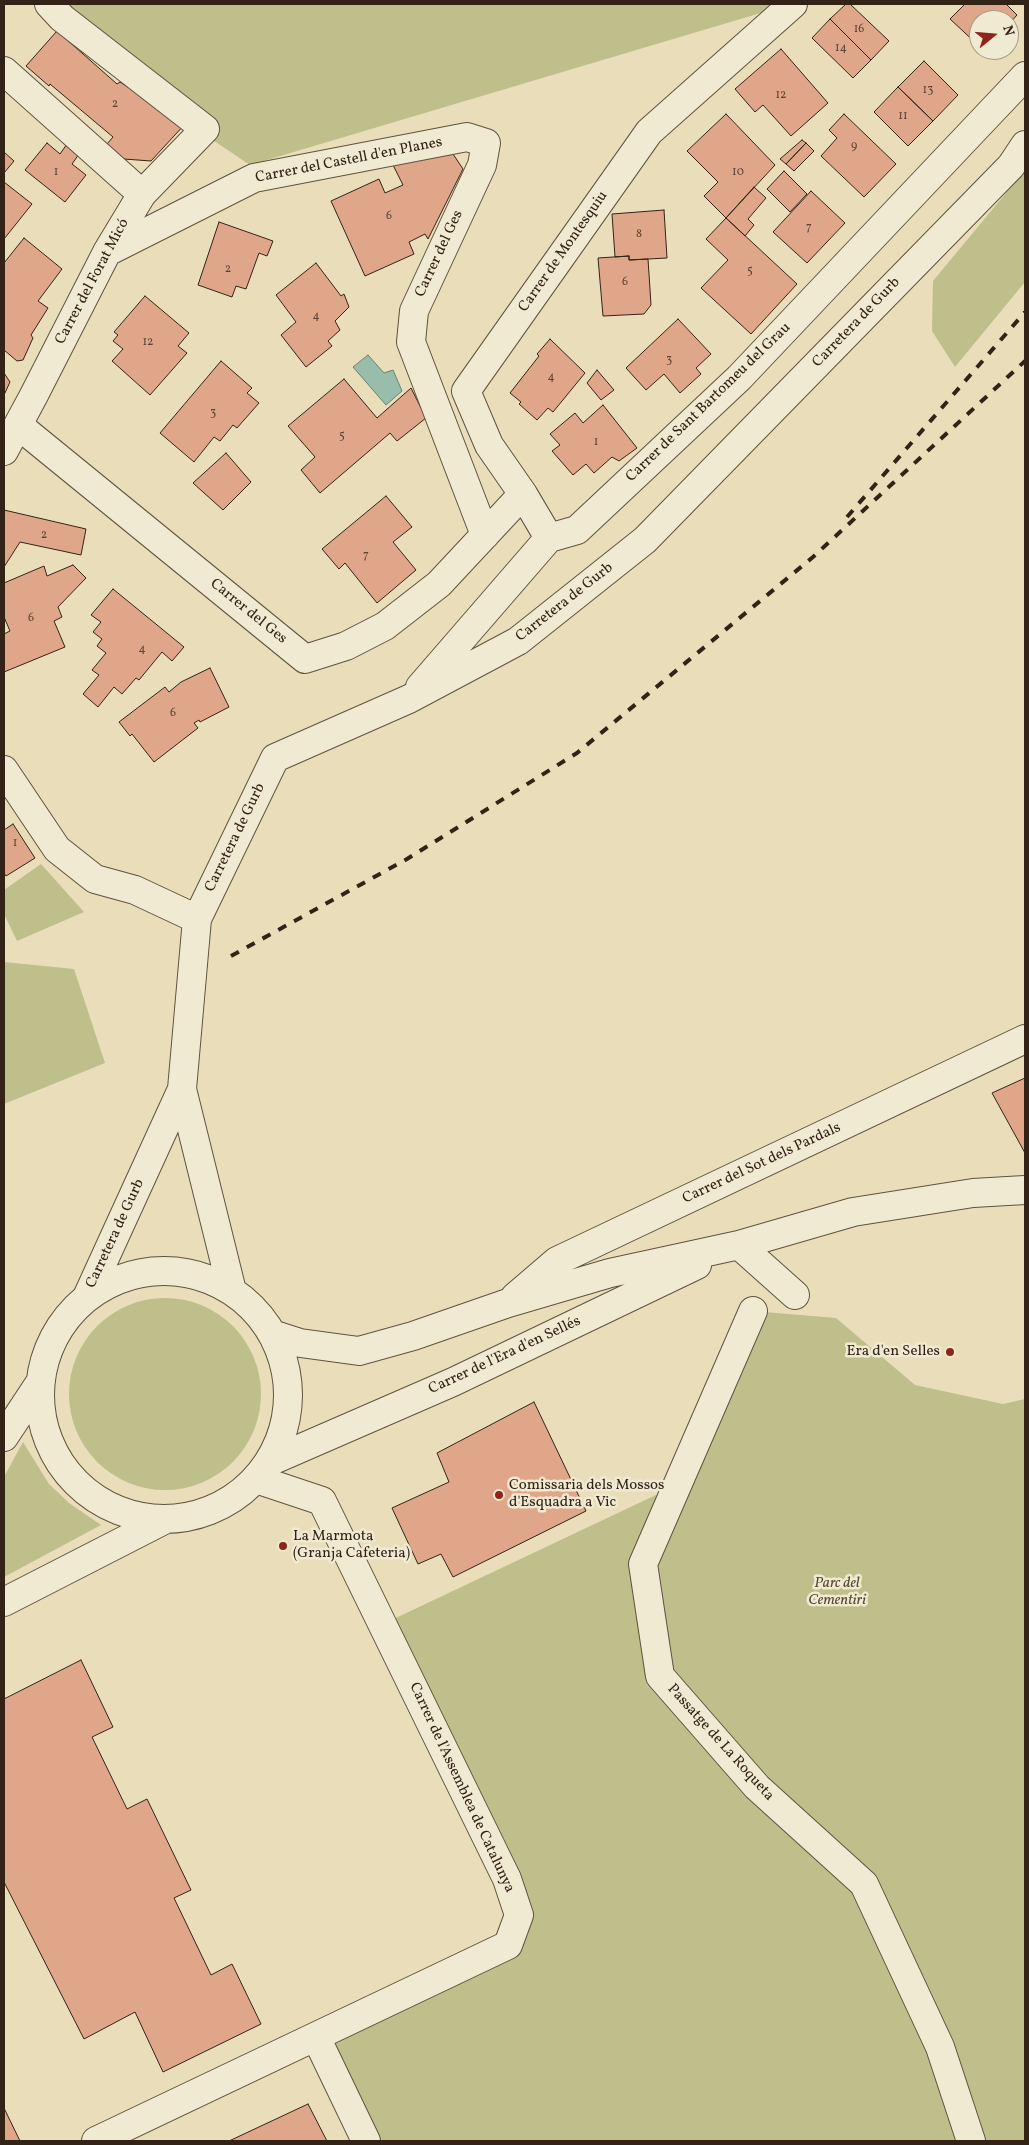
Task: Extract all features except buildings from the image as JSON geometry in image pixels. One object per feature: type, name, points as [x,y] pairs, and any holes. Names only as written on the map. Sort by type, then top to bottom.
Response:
[{"type":"street","name":"Carrer del Forat Micó","points":[[4,451],[107,252],[142,194],[205,129],[62,18],[49,4]]},
{"type":"street","name":"Carrer de Montesquiu","points":[[549,538],[523,494],[489,445],[466,391],[649,132],[793,4]]},
{"type":"street","points":[[4,71],[142,194]]},
{"type":"street","name":"Carrer de Sant Bartomeu del Grau","points":[[549,538],[576,530],[739,378],[1025,76]]},
{"type":"street","name":"Carrer del Castell d'en Planes","points":[[107,252],[254,178],[467,137],[486,143]]},
{"type":"street","name":"Carrer del Ges","points":[[485,535],[411,342],[414,311],[482,165],[486,143]]},
{"type":"street","name":"Carretera de Gurb","points":[[232,1291],[182,1088],[197,919],[274,758],[409,699],[518,641],[645,540],[1011,166],[1025,145]]},
{"type":"street","name":"Carrer del Ges","points":[[18,425],[305,659],[346,646],[385,626],[439,584],[523,494]]},
{"type":"street","points":[[409,699],[549,538]]},
{"type":"street","points":[[4,770],[56,848],[95,879],[135,890],[197,919]]},
{"type":"street","name":"Carrer del Sot dels Pardals","points":[[508,1303],[557,1261],[1025,1039]]},
{"type":"street","name":"Carretera de Gurb","points":[[87,1297],[182,1088]]},
{"type":"street","name":"Carrer de l'Era d'en Sellés","points":[[272,1334],[300,1343],[358,1351],[413,1336],[508,1303],[610,1273],[739,1245],[853,1212],[973,1193],[1025,1190]]},
{"type":"street","points":[[739,1245],[795,1295]]},
{"type":"street","name":"Carrer de l'Era d'en Sellés","points":[[262,1470],[453,1382],[739,1245]]},
{"type":"street","points":[[164,1271],[189,1273],[212,1280],[232,1291],[255,1310],[272,1334],[283,1362],[288,1392],[284,1427],[262,1470],[238,1495],[214,1509],[192,1516],[166,1519],[146,1518],[124,1512],[102,1502],[83,1489],[67,1472],[54,1452],[44,1425],[40,1403],[41,1381],[50,1347],[60,1327],[87,1297],[113,1282],[139,1273],[164,1271]]},
{"type":"street","name":"Passatge de La Roqueta","points":[[753,1310],[643,1564],[660,1676],[757,1787],[864,1884],[940,2047],[971,2141]]},
{"type":"street","points":[[4,1437],[41,1381]]},
{"type":"street","name":"Carrer de l'Assemblea de Catalunya","points":[[96,2141],[508,1945],[519,1915],[507,1879],[322,1501],[262,1470]]},
{"type":"street","points":[[4,1602],[166,1519]]},
{"type":"street","points":[[316,2037],[366,2141]]},
{"type":"green space","points":[[48,4],[774,4],[764,12],[250,165],[122,79]]},
{"type":"green space","points":[[1025,170],[1025,282],[955,367],[932,331],[933,281]]},
{"type":"green space","points":[[41,864],[84,912],[17,941],[4,914],[4,890]]},
{"type":"green space","points":[[4,962],[74,969],[105,1063],[4,1104]]},
{"type":"green space","points":[[156,1298],[174,1298],[202,1305],[219,1314],[233,1326],[245,1340],[254,1357],[261,1385],[261,1403],[254,1431],[245,1448],[233,1462],[219,1474],[202,1483],[174,1490],[156,1490],[128,1483],[111,1474],[85,1448],[73,1422],[69,1403],[69,1385],[76,1357],[85,1340],[111,1314],[137,1302]]},
{"type":"green space","name":"Parc del Cementiri","points":[[753,1311],[836,1318],[915,1385],[1003,1404],[1025,1399],[1025,2141],[366,2141],[316,2037],[508,1945],[519,1915],[383,1624],[677,1485]]},
{"type":"green space","points":[[23,1442],[49,1484],[69,1503],[101,1525],[4,1577],[4,1477]]},
{"type":"shaded area","points":[[368,355],[384,373],[393,370],[402,391],[386,405],[353,367]]},
{"type":"railway","points":[[847,517],[1025,312]]},
{"type":"railway","points":[[231,956],[407,859],[577,753],[813,557],[1025,361]]},
{"type":"place","name":"Era d'en Selles","points":[[950,1352]]},
{"type":"place","name":"Comissaria dels Mossos d'Esquadra a Vic","points":[[499,1495]]},
{"type":"place","name":"La Marmota (Granja Cafeteria)","points":[[283,1546]]}]
